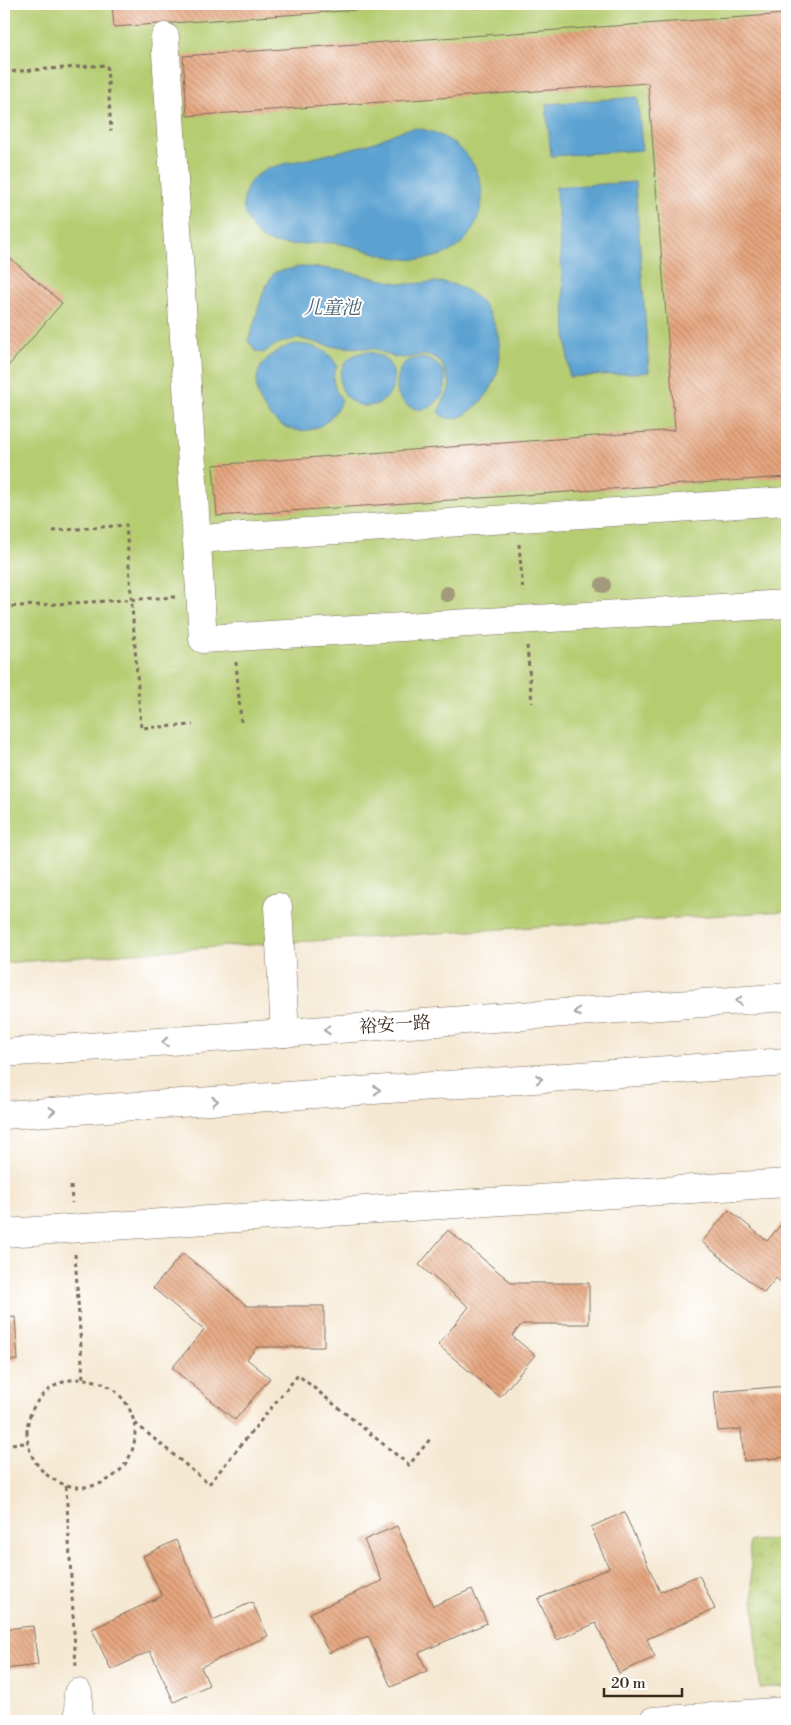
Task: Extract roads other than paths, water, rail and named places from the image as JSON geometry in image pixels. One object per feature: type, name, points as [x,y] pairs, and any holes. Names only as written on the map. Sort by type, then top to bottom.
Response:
[{"type":"main road","points":[[165,37],[203,639],[787,604]]},
{"type":"main road","points":[[196,539],[785,501]]},
{"type":"main road","points":[[278,907],[285,1033]]},
{"type":"main road","name":"裕安一路","points":[[4,1053],[787,997]]},
{"type":"main road","points":[[4,1115],[787,1062]]},
{"type":"main road","points":[[4,1233],[787,1183]]},
{"type":"main road","points":[[78,1693],[79,1721]]},
{"type":"main road","points":[[653,1721],[787,1710]]},
{"type":"water","points":[[638,97],[642,150],[551,156],[546,104]]},
{"type":"water","points":[[415,128],[449,140],[463,151],[473,165],[480,180],[482,196],[479,214],[471,232],[460,245],[451,251],[440,256],[421,259],[396,258],[335,243],[292,245],[275,243],[263,239],[252,227],[244,211],[244,197],[249,184],[265,170],[369,144]]},
{"type":"water","points":[[635,182],[649,372],[569,377],[556,187]]},
{"type":"water","name":"儿童池","points":[[300,267],[338,270],[404,284],[435,282],[447,283],[463,288],[487,310],[499,339],[498,371],[492,386],[483,399],[469,412],[461,417],[445,417],[438,412],[450,384],[442,364],[434,357],[424,355],[405,358],[393,357],[376,349],[329,346],[298,338],[277,344],[263,353],[256,351],[248,341],[265,288],[275,272]]},
{"type":"water","name":"儿童池","points":[[294,344],[313,346],[325,352],[334,360],[337,366],[333,379],[342,400],[324,423],[304,431],[285,427],[269,414],[258,396],[257,376],[268,358]]},
{"type":"water","name":"儿童池","points":[[367,352],[377,354],[386,360],[392,369],[394,379],[392,389],[386,398],[377,404],[367,406],[357,404],[348,398],[342,389],[340,379],[342,369],[348,360],[357,354]]},
{"type":"water","points":[[424,358],[437,365],[444,374],[445,385],[442,395],[435,403],[426,408],[415,409],[400,399],[397,392],[397,383],[403,364],[411,360]]}]
